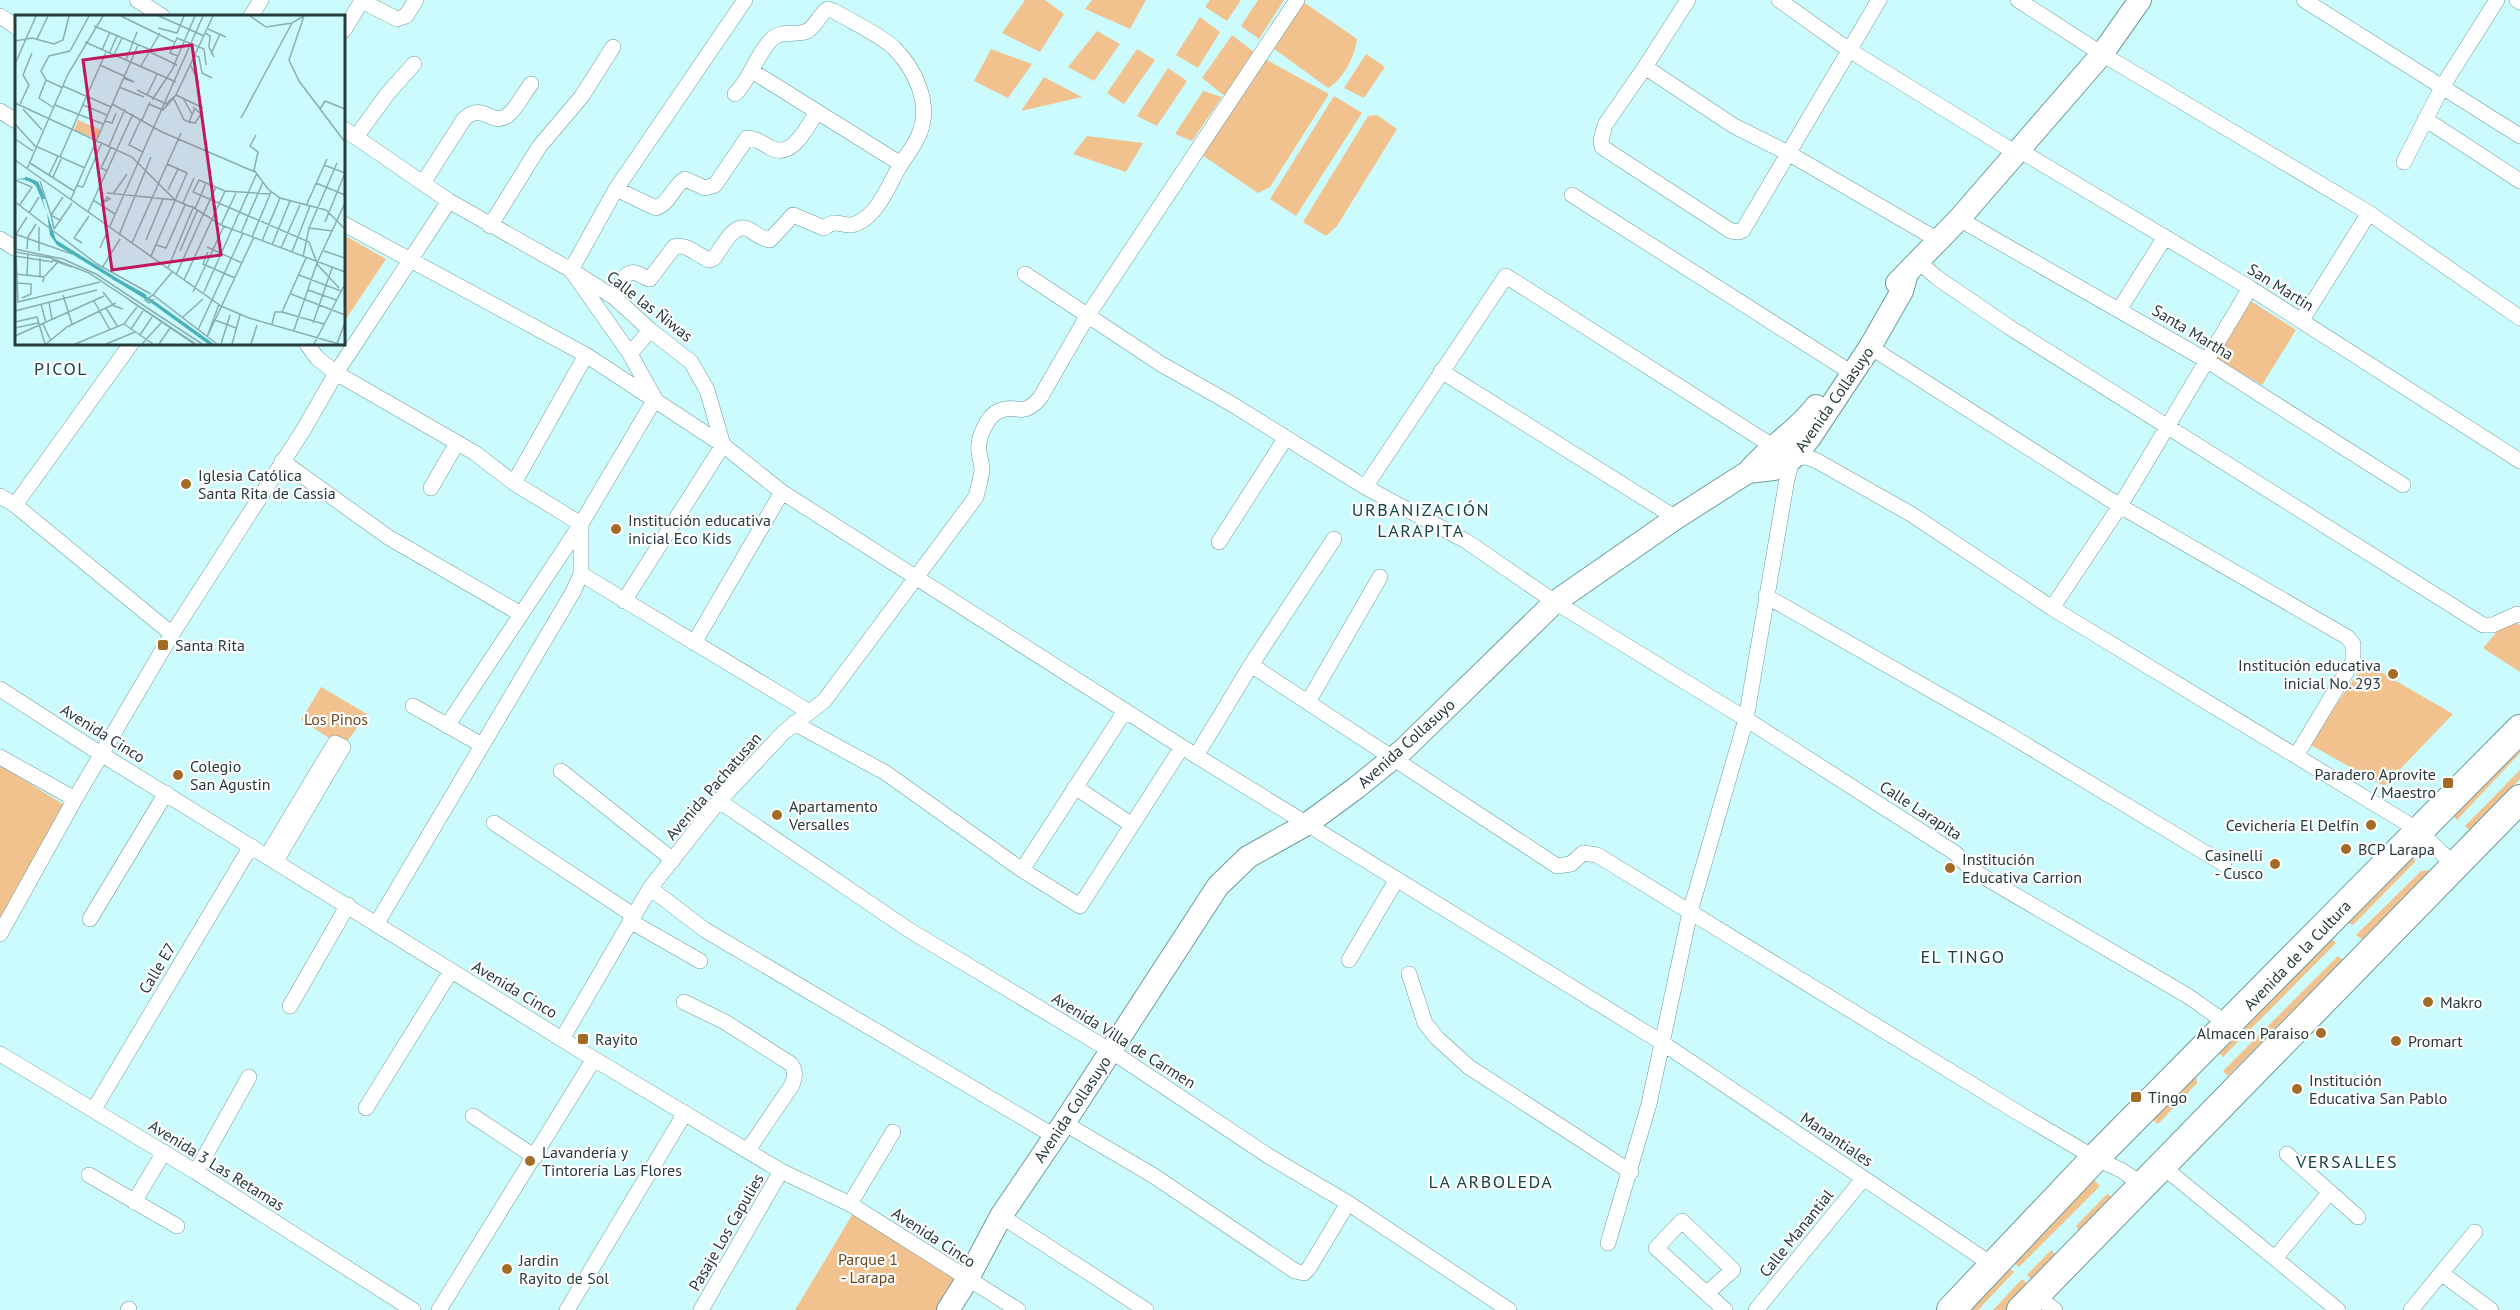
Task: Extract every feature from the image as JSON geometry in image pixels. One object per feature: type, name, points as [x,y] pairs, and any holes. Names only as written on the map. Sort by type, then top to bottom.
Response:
[{"type":"highway","name":"Avenida de la Cultura","points":[[1951,1310],[2095,1158],[2520,729]]},
{"type":"highway","points":[[2037,1305],[2152,1175],[2520,799]]},
{"type":"street","points":[[252,15],[261,0]]},
{"type":"street","points":[[345,28],[360,4],[364,2],[397,19],[406,16],[416,0]]},
{"type":"street","points":[[447,726],[581,524],[655,399],[630,354],[571,270],[616,189],[745,0]]},
{"type":"street","name":"Avenida Pachatusan","points":[[562,1038],[650,888],[719,801],[794,723],[824,701],[976,497],[982,467],[978,449],[980,438],[991,417],[998,411],[1010,409],[1022,411],[1031,408],[1040,398],[1088,315],[1297,0]]},
{"type":"street","points":[[1688,0],[1646,67],[1605,125],[1601,140],[1602,147],[1731,231],[1739,232],[1743,230],[1879,0]]},
{"type":"street","name":"San Martin","points":[[1779,0],[1849,50],[2250,288],[2457,423],[2520,461]]},
{"type":"street","points":[[2018,0],[2102,54],[2369,213],[2520,318]]},
{"type":"street","name":"Avenida Collasuyo","points":[[948,1310],[967,1280],[1001,1216],[1218,886],[1248,857],[1307,824],[1392,759],[1555,602],[1676,518],[1748,472],[1774,469],[1785,447],[1809,439],[1902,291],[1913,267],[1959,219],[2102,54],[2140,0]]},
{"type":"street","points":[[2304,0],[2520,136]]},
{"type":"street","points":[[2404,162],[2442,87],[2497,0]]},
{"type":"street","points":[[141,7],[160,15]]},
{"type":"street","points":[[615,298],[624,278],[635,272],[650,279],[674,247],[685,246],[710,260],[739,228],[745,228],[770,240],[793,215],[824,228],[837,222],[850,225],[870,216],[921,131],[924,114],[922,89],[893,47],[828,9],[822,12],[810,29],[773,38],[735,94]]},
{"type":"street","points":[[0,16],[15,26]]},
{"type":"street","points":[[490,226],[539,147],[582,96],[613,47]]},
{"type":"street","points":[[350,133],[414,63]]},
{"type":"street","points":[[1646,67],[1734,126],[1788,153],[1938,240]]},
{"type":"street","points":[[752,70],[901,164]]},
{"type":"street","points":[[423,183],[465,119],[473,112],[479,111],[493,118],[502,118],[509,114],[531,84]]},
{"type":"street","points":[[0,111],[15,120]]},
{"type":"street","points":[[616,189],[656,208],[663,206],[678,183],[686,178],[705,188],[715,185],[747,138],[754,138],[775,151],[788,150],[818,112]]},
{"type":"street","points":[[2425,119],[2520,180]]},
{"type":"street","name":"Calle las Ñiwas","points":[[350,133],[449,201],[571,270],[615,298],[650,330],[692,362],[707,390],[723,445]]},
{"type":"street","points":[[1572,195],[2347,637],[2353,644],[2353,661],[2296,756]]},
{"type":"street","points":[[0,934],[75,799],[172,634],[319,405],[336,373],[449,201]]},
{"type":"street","points":[[2302,320],[2369,213]]},
{"type":"street","name":"Santa Martha","points":[[1959,219],[2206,360],[2403,485]]},
{"type":"street","name":"Manantiales","points":[[345,225],[586,355],[723,445],[782,492],[1125,711],[1660,1042],[1994,1266]]},
{"type":"street","points":[[2119,310],[2165,237]]},
{"type":"street","points":[[0,239],[15,248]]},
{"type":"street","points":[[1913,267],[1936,277],[2008,327],[2168,425],[2482,625],[2493,625],[2517,614],[2520,615]]},
{"type":"street","name":"Calle Larapita","points":[[1025,274],[1161,364],[1230,403],[1365,487],[1466,541],[1555,602],[1746,719],[1955,853],[1979,874],[2188,996],[2229,1025]]},
{"type":"street","points":[[1365,487],[1506,276],[1785,447],[1817,461],[1911,514],[2052,608],[2418,830],[2454,865]]},
{"type":"street","points":[[2052,608],[2120,506],[2250,288]]},
{"type":"street","points":[[630,354],[650,330]]},
{"type":"street","points":[[15,505],[130,345]]},
{"type":"street","points":[[308,345],[317,358],[336,373],[457,442],[514,483],[581,524]]},
{"type":"street","points":[[514,483],[586,355]]},
{"type":"street","points":[[1441,371],[1676,518]]},
{"type":"street","points":[[1218,542],[1285,439]]},
{"type":"street","points":[[431,488],[457,442]]},
{"type":"street","points":[[624,601],[723,445]]},
{"type":"street","points":[[1608,1243],[1649,1104],[1660,1042],[1690,912],[1746,719],[1766,596],[1785,447]]},
{"type":"street","points":[[282,461],[388,537],[521,614]]},
{"type":"street","points":[[694,643],[782,492]]},
{"type":"street","points":[[0,495],[172,634]]},
{"type":"street","points":[[377,923],[573,592],[581,574],[581,524]]},
{"type":"street","points":[[794,723],[886,773],[1022,870],[1080,906],[1132,825],[1251,665],[1334,539]]},
{"type":"street","points":[[581,574],[808,711]]},
{"type":"street","points":[[1308,702],[1380,577]]},
{"type":"street","points":[[1766,596],[2001,730],[2224,864]]},
{"type":"street","points":[[1251,665],[1557,866],[1571,864],[1583,853],[1597,855],[2095,1158],[2121,1170],[2152,1175],[2276,1257],[2338,1310]]},
{"type":"street","name":"Avenida Cinco","points":[[0,689],[594,1059],[782,1172],[850,1204],[967,1280],[1018,1310]]},
{"type":"street","points":[[413,706],[482,745]]},
{"type":"street","points":[[1022,870],[1125,711]]},
{"type":"street","points":[[335,742],[343,747],[271,858],[335,742]]},
{"type":"street","points":[[0,757],[75,799]]},
{"type":"street","points":[[561,771],[673,860]]},
{"type":"street","points":[[1076,787],[1132,825]]},
{"type":"street","points":[[90,919],[166,793]]},
{"type":"street","name":"Avenida Villa de Carmen","points":[[719,801],[909,930],[1111,1050],[1270,1157],[1348,1203],[1509,1310]]},
{"type":"street","points":[[494,823],[632,918],[700,961]]},
{"type":"street","name":"Calle E7","points":[[94,1109],[251,846]]},
{"type":"street","points":[[1349,960],[1397,879]]},
{"type":"street","points":[[650,888],[705,930],[1059,1129],[1154,1176],[1295,1271],[1304,1273],[1309,1268],[1348,1203]]},
{"type":"street","points":[[290,1005],[348,905]]},
{"type":"street","points":[[366,1108],[451,971]]},
{"type":"street","points":[[1409,974],[1425,1023],[1437,1038],[1469,1067],[1630,1172]]},
{"type":"street","points":[[684,1002],[724,1022],[791,1064],[795,1070],[792,1085],[748,1150]]},
{"type":"street","name":"Avenida 3 Las Retamas","points":[[0,1054],[164,1152],[413,1310]]},
{"type":"street","points":[[439,1310],[594,1059]]},
{"type":"street","points":[[196,1172],[249,1077]]},
{"type":"street","points":[[567,1310],[685,1113]]},
{"type":"street","points":[[473,1116],[535,1157]]},
{"type":"street","points":[[850,1204],[893,1132]]},
{"type":"street","points":[[134,1202],[164,1152]]},
{"type":"street","points":[[2287,1154],[2358,1217]]},
{"type":"street","name":"Pasaje Los Capulies","points":[[701,1310],[782,1172]]},
{"type":"street","points":[[89,1175],[177,1226]]},
{"type":"street","name":"Calle Manantial","points":[[1756,1310],[1863,1179]]},
{"type":"street","points":[[2276,1257],[2330,1192]]},
{"type":"street","points":[[1001,1216],[1146,1310]]},
{"type":"street","points":[[1707,1293],[1733,1270],[1682,1221],[1656,1248],[1725,1310]]},
{"type":"street","points":[[2411,1310],[2475,1232]]},
{"type":"street","points":[[2441,1272],[2491,1310]]},
{"type":"green space","points":[[1025,0],[1045,0],[1064,14],[1040,52],[1002,33]]},
{"type":"green space","points":[[1092,0],[1146,0],[1130,29],[1085,9]]},
{"type":"green space","points":[[1210,0],[1241,0],[1227,21],[1205,7]]},
{"type":"green space","points":[[1258,0],[1284,0],[1259,39],[1241,26]]},
{"type":"green space","points":[[1302,1],[1357,39],[1354,53],[1347,67],[1339,79],[1328,88],[1273,48]]},
{"type":"green space","points":[[1200,17],[1220,32],[1198,68],[1176,55]]},
{"type":"green space","points":[[1097,31],[1120,44],[1094,81],[1068,67]]},
{"type":"green space","points":[[1232,35],[1254,52],[1226,97],[1202,78]]},
{"type":"green space","points":[[991,49],[1032,64],[1008,98],[974,81]]},
{"type":"green space","points":[[1137,49],[1155,60],[1124,104],[1107,93]]},
{"type":"green space","points":[[1366,54],[1385,67],[1364,98],[1344,88]]},
{"type":"green space","points":[[1265,59],[1329,94],[1270,187],[1258,193],[1202,155]]},
{"type":"green space","points":[[1168,68],[1187,81],[1157,126],[1137,116]]},
{"type":"green space","points":[[1044,77],[1082,97],[1021,111]]},
{"type":"green space","points":[[1203,91],[1222,97],[1192,141],[1175,134]]},
{"type":"green space","points":[[1334,96],[1362,113],[1296,216],[1270,199]]},
{"type":"green space","points":[[1377,115],[1397,129],[1337,226],[1326,236],[1303,222],[1368,116]]},
{"type":"green space","points":[[1087,136],[1143,143],[1126,172],[1073,154]]},
{"type":"green space","points":[[345,236],[386,259],[345,320]]},
{"type":"green space","points":[[2251,301],[2296,330],[2262,385],[2215,358]]},
{"type":"green space","points":[[2508,619],[2520,625],[2520,672],[2483,648]]},
{"type":"green space","points":[[2365,663],[2453,714],[2384,786],[2309,744]]},
{"type":"green space","name":"Los Pinos","points":[[321,687],[367,714],[343,747],[301,720]]},
{"type":"green space","points":[[2520,744],[2520,753],[2457,820],[2452,814]]},
{"type":"green space","points":[[0,765],[66,806],[1,918],[0,917]]},
{"type":"green space","points":[[2520,770],[2520,779],[2470,831],[2465,826]]},
{"type":"green space","points":[[2410,855],[2416,861],[2353,925],[2348,923],[2332,939],[2336,943],[2223,1057],[2218,1052]]},
{"type":"green space","points":[[2421,871],[2430,872],[2363,940],[2356,935]]},
{"type":"green space","points":[[2338,956],[2343,960],[2228,1076],[2223,1071]]},
{"type":"green space","points":[[2196,1075],[2197,1083],[2158,1124],[2152,1119]]},
{"type":"green space","points":[[2093,1179],[2100,1186],[2019,1267],[2014,1263]]},
{"type":"green space","points":[[2107,1194],[2114,1198],[2080,1233],[2076,1226]]},
{"type":"green space","name":"Parque 1 - Larapa","points":[[854,1212],[956,1276],[938,1310],[795,1310]]},
{"type":"green space","points":[[2051,1250],[2057,1256],[2033,1281],[2027,1275]]},
{"type":"green space","points":[[2009,1267],[2014,1272],[1978,1310],[1967,1310]]},
{"type":"green space","points":[[2022,1279],[2029,1285],[2005,1310],[1993,1310]]},
{"type":"place","name":"Iglesia Católica Santa Rita de Cassia","points":[[186,484]]},
{"type":"place","name":"Institución educativa inicial Eco Kids","points":[[616,529]]},
{"type":"place","name":"Santa Rita","points":[[163,645]]},
{"type":"place","name":"Institución educativa inicial No. 293","points":[[2393,674]]},
{"type":"place","name":"Colegio San Agustin","points":[[178,775]]},
{"type":"place","name":"Paradero Aprovite / Maestro","points":[[2448,783]]},
{"type":"place","name":"Apartamento Versalles","points":[[777,815]]},
{"type":"place","name":"Cevichería El Delfín","points":[[2371,825]]},
{"type":"place","name":"BCP Larapa","points":[[2346,849]]},
{"type":"place","name":"Casinelli - Cusco","points":[[2275,864]]},
{"type":"place","name":"Institución Educativa Carrion","points":[[1950,868]]},
{"type":"place","name":"Makro","points":[[2428,1002]]},
{"type":"place","name":"Almacen Paraiso","points":[[2321,1033]]},
{"type":"place","name":"Rayito","points":[[583,1039]]},
{"type":"place","name":"Promart","points":[[2396,1041]]},
{"type":"place","name":"Institución Educativa San Pablo","points":[[2297,1089]]},
{"type":"place","name":"Tingo","points":[[2136,1097]]},
{"type":"place","name":"Lavandería y Tintorería Las Flores","points":[[530,1161]]},
{"type":"place","name":"Jardin Rayito de Sol","points":[[507,1269]]},
{"type":"district","name":"PICOL","points":[[61,368]]},
{"type":"district","name":"URBANIZACIÓN LARAPITA","points":[[1421,519]]},
{"type":"district","name":"EL TINGO","points":[[1963,956]]},
{"type":"district","name":"VERSALLES","points":[[2347,1161]]},
{"type":"district","name":"LA ARBOLEDA","points":[[1491,1181]]}]
